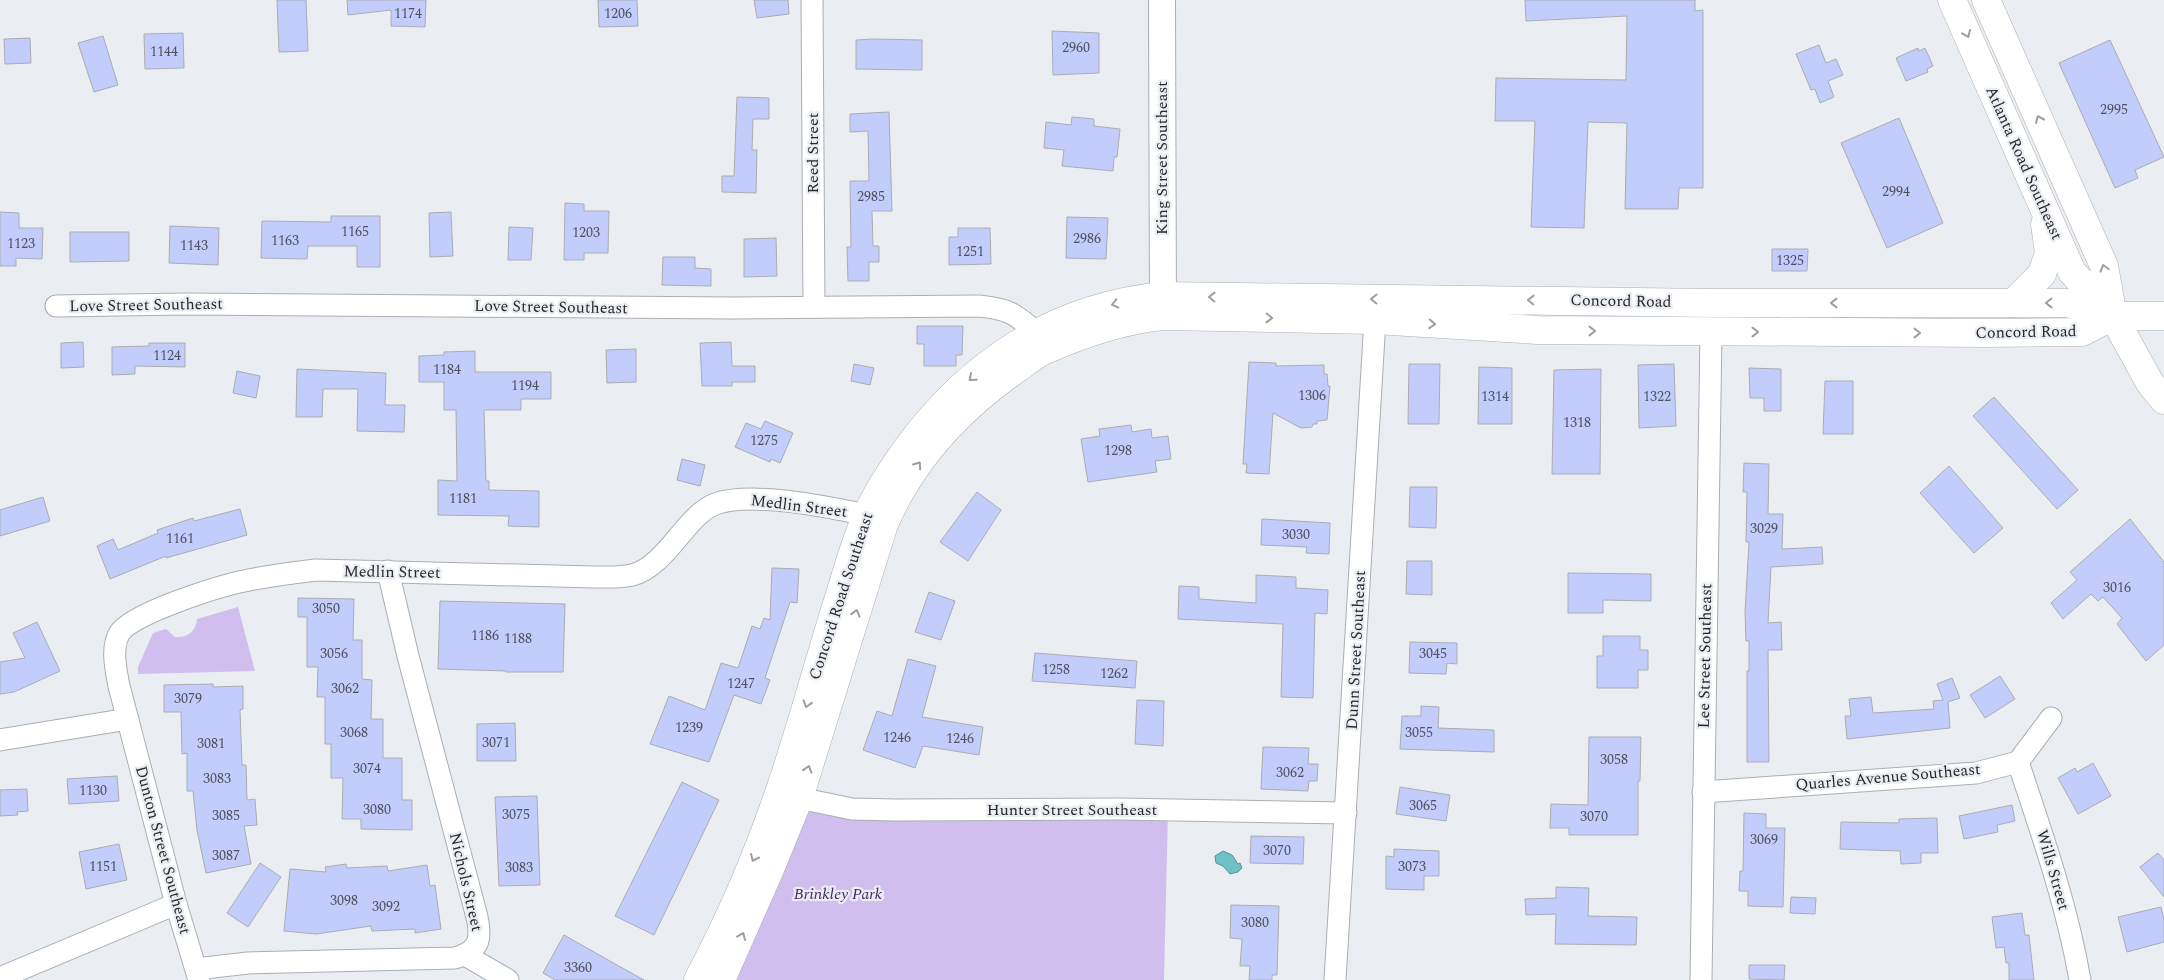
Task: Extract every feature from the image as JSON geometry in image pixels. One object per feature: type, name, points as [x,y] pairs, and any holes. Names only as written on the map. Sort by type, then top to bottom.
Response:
[{"type":"main road","name":"Atlanta Road Southeast","points":[[1952,0],[2072,272],[2113,316],[2150,383],[2164,400]]},
{"type":"main road","name":"Atlanta Road Southeast","points":[[1986,0],[2104,266],[2113,316]]},
{"type":"main road","points":[[2013,303],[2026,292],[2044,270],[2049,253],[2043,206]]},
{"type":"main road","name":"Concord Road Southeast","points":[[698,980],[760,844],[786,774],[857,537],[866,515],[896,463],[920,431],[952,395],[992,360],[1037,333],[1092,310],[1133,300],[1163,306]]},
{"type":"main road","name":"Concord Road","points":[[1163,306],[1712,302],[2068,302],[2113,316]]},
{"type":"main road","name":"Concord Road","points":[[1163,306],[1538,330],[1711,332],[2082,332],[2113,316]]},
{"type":"main road","name":"Concord Road Southeast","points":[[721,980],[770,870],[799,798],[884,524],[902,487],[926,454],[958,418],[994,384],[1042,352],[1098,330],[1138,319],[1163,306]]},
{"type":"main road","points":[[2113,316],[2164,316]]},
{"type":"street","name":"Reed Street","points":[[812,0],[814,306]]},
{"type":"street","name":"King Street Southeast","points":[[1162,0],[1163,306]]},
{"type":"street","name":"Love Street Southeast","points":[[56,306],[185,304],[666,308],[979,306],[1002,309],[1018,316],[1037,333]]},
{"type":"street","name":"Dunn Street Southeast","points":[[1335,980],[1375,320]]},
{"type":"street","name":"Lee Street Southeast","points":[[1701,980],[1711,332]]},
{"type":"street","name":"Medlin Street","points":[[128,719],[119,686],[115,651],[119,632],[133,621],[163,606],[241,581],[316,570],[621,578],[635,575],[653,562],[698,514],[714,504],[748,499],[815,506],[866,515]]},
{"type":"street","name":"Nichols Street","points":[[197,975],[248,963],[455,958],[465,955],[479,941],[477,917],[403,637],[388,571]]},
{"type":"street","points":[[2018,762],[2051,718]]},
{"type":"street","points":[[0,740],[128,719]]},
{"type":"street","name":"Dunton Street Southeast","points":[[128,719],[176,904],[197,975]]},
{"type":"street","name":"Quarles Avenue Southeast","points":[[1703,792],[1976,773],[2018,762]]},
{"type":"street","name":"Wills Street","points":[[2018,762],[2059,889],[2074,946],[2080,980]]},
{"type":"street","name":"Hunter Street Southeast","points":[[799,798],[852,809],[1156,809],[1346,813]]},
{"type":"street","points":[[0,978],[176,904]]},
{"type":"street","points":[[465,955],[508,980]]},
{"type":"green space","points":[[238,607],[255,671],[138,674],[138,667],[153,633],[166,629],[175,637],[187,635],[193,631],[197,619]]},
{"type":"green space","name":"Brinkley Park","points":[[789,796],[828,806],[1168,810],[1164,980],[700,980]]},
{"type":"water","points":[[1223,851],[1232,855],[1238,864],[1240,863],[1242,868],[1238,872],[1230,874],[1223,866],[1216,863],[1215,856]]},
{"type":"building","points":[[277,0],[306,0],[308,51],[279,52]]},
{"type":"building","points":[[347,0],[426,0],[425,27],[391,26],[391,10],[348,15]]},
{"type":"building","points":[[598,0],[637,0],[638,26],[599,27]]},
{"type":"building","points":[[754,0],[788,0],[789,14],[757,18]]},
{"type":"building","points":[[1525,0],[1695,0],[1695,11],[1703,10],[1703,188],[1679,188],[1678,209],[1625,209],[1627,123],[1588,122],[1584,228],[1531,227],[1535,121],[1495,121],[1496,78],[1626,80],[1627,16],[1526,21]]},
{"type":"building","points":[[1052,31],[1099,33],[1099,73],[1053,75]]},
{"type":"building","points":[[183,33],[184,68],[145,69],[144,34]]},
{"type":"building","points":[[103,36],[118,85],[94,92],[78,43]]},
{"type":"building","points":[[30,38],[31,63],[5,64],[4,39]]},
{"type":"building","points":[[856,40],[922,40],[922,70],[856,69]]},
{"type":"building","points":[[2110,40],[2164,157],[2135,170],[2138,178],[2115,188],[2059,63]]},
{"type":"building","points":[[1819,45],[1826,63],[1836,59],[1843,75],[1828,81],[1834,97],[1820,103],[1815,89],[1811,90],[1796,54]]},
{"type":"building","points":[[1918,48],[1919,51],[1925,48],[1933,66],[1927,69],[1928,72],[1906,81],[1896,58]]},
{"type":"building","points":[[737,97],[769,98],[769,119],[753,119],[752,150],[757,150],[756,193],[722,192],[722,176],[734,176]]},
{"type":"building","points":[[889,112],[892,211],[872,211],[873,246],[879,246],[879,262],[869,262],[869,281],[848,281],[847,247],[851,247],[850,181],[869,181],[868,131],[850,132],[850,114]]},
{"type":"building","points":[[1072,117],[1094,119],[1094,126],[1120,129],[1117,157],[1114,157],[1113,171],[1062,166],[1064,150],[1044,148],[1046,122],[1071,125]]},
{"type":"building","points":[[1899,118],[1943,223],[1887,248],[1841,143]]},
{"type":"building","points":[[565,203],[584,204],[584,211],[609,211],[608,253],[584,253],[584,260],[564,260]]},
{"type":"building","points":[[0,212],[19,213],[19,228],[43,228],[42,259],[16,258],[16,266],[0,266]]},
{"type":"building","points":[[451,212],[453,256],[430,257],[429,213]]},
{"type":"building","points":[[331,216],[380,216],[380,267],[357,267],[357,246],[308,246],[307,259],[261,258],[262,221],[331,222]]},
{"type":"building","points":[[1067,217],[1108,218],[1106,259],[1066,258]]},
{"type":"building","points":[[170,226],[219,228],[218,265],[169,263]]},
{"type":"building","points":[[509,227],[533,228],[531,260],[508,260]]},
{"type":"building","points":[[958,228],[990,228],[991,264],[949,265],[949,237],[958,237]]},
{"type":"building","points":[[70,232],[129,232],[129,261],[70,262]]},
{"type":"building","points":[[776,238],[777,276],[744,277],[744,239]]},
{"type":"building","points":[[1772,249],[1808,249],[1807,271],[1772,271]]},
{"type":"building","points":[[663,257],[695,257],[695,268],[711,269],[711,286],[662,285]]},
{"type":"building","points":[[917,326],[963,326],[962,355],[956,355],[956,366],[924,366],[924,344],[917,344]]},
{"type":"building","points":[[83,342],[84,367],[61,368],[61,343]]},
{"type":"building","points":[[731,342],[732,366],[755,366],[755,382],[732,382],[732,386],[702,386],[700,343]]},
{"type":"building","points":[[149,343],[185,343],[185,367],[135,366],[135,374],[112,375],[112,347],[149,346]]},
{"type":"building","points":[[636,349],[636,382],[607,383],[606,350]]},
{"type":"building","points":[[475,351],[475,372],[551,372],[551,399],[521,399],[521,410],[484,410],[486,481],[489,481],[489,490],[539,491],[539,527],[508,526],[509,516],[438,515],[438,480],[457,481],[456,410],[444,410],[444,382],[419,382],[419,356],[444,355],[444,352]]},
{"type":"building","points":[[1249,362],[1276,363],[1276,366],[1324,365],[1324,374],[1327,374],[1328,386],[1330,386],[1327,420],[1317,421],[1317,424],[1313,424],[1312,427],[1301,428],[1273,413],[1269,474],[1246,473],[1247,464],[1243,464]]},
{"type":"building","points":[[854,364],[874,368],[870,385],[851,381]]},
{"type":"building","points":[[1409,364],[1440,364],[1439,424],[1408,424]]},
{"type":"building","points":[[1674,364],[1676,426],[1639,428],[1638,365]]},
{"type":"building","points":[[1479,367],[1512,368],[1512,424],[1478,424]]},
{"type":"building","points":[[1749,368],[1781,369],[1781,411],[1764,411],[1764,398],[1750,398]]},
{"type":"building","points":[[297,369],[386,373],[385,405],[405,405],[404,432],[357,431],[358,389],[323,389],[322,417],[296,417]]},
{"type":"building","points":[[1601,369],[1600,474],[1552,474],[1554,370]]},
{"type":"building","points":[[237,371],[260,376],[256,398],[233,393]]},
{"type":"building","points":[[1825,381],[1853,381],[1853,434],[1823,434]]},
{"type":"building","points":[[1994,397],[2078,490],[2057,509],[1973,416]]},
{"type":"building","points":[[765,421],[793,433],[780,463],[771,459],[770,462],[735,447],[746,423],[761,429]]},
{"type":"building","points":[[1131,425],[1132,432],[1151,429],[1152,438],[1168,436],[1171,459],[1155,461],[1157,472],[1088,482],[1081,439],[1100,436],[1099,429]]},
{"type":"building","points":[[682,459],[705,465],[700,486],[677,480]]},
{"type":"building","points":[[1744,463],[1769,464],[1768,514],[1783,514],[1782,549],[1822,547],[1823,564],[1771,567],[1768,623],[1781,622],[1782,650],[1768,650],[1769,762],[1747,762],[1747,671],[1749,671],[1749,641],[1746,641],[1745,612],[1749,542],[1746,542],[1747,492],[1743,492]]},
{"type":"building","points":[[1949,466],[2003,528],[1974,553],[1920,493]]},
{"type":"building","points":[[1410,487],[1437,487],[1436,528],[1409,527]]},
{"type":"building","points":[[977,492],[1001,510],[968,561],[940,542]]},
{"type":"building","points":[[43,497],[50,521],[0,536],[0,510]]},
{"type":"building","points":[[240,509],[247,535],[166,558],[166,556],[110,579],[97,546],[113,539],[118,550],[158,533],[157,530],[193,518],[194,521]]},
{"type":"building","points":[[1262,519],[1330,523],[1329,554],[1306,553],[1307,547],[1261,545]]},
{"type":"building","points":[[2130,519],[2164,562],[2164,645],[2146,661],[2117,624],[2122,618],[2103,597],[2098,601],[2091,594],[2063,619],[2051,603],[2077,580],[2070,572]]},
{"type":"building","points":[[1407,561],[1432,561],[1432,595],[1406,594]]},
{"type":"building","points":[[772,568],[799,569],[797,603],[790,602],[765,678],[770,680],[761,704],[734,695],[709,762],[650,744],[669,696],[705,710],[721,663],[738,668],[752,626],[760,629],[764,618],[770,620]]},
{"type":"building","points":[[1568,573],[1651,574],[1651,601],[1603,600],[1603,613],[1568,613]]},
{"type":"building","points":[[1256,575],[1296,577],[1296,588],[1328,590],[1327,614],[1315,613],[1313,698],[1281,697],[1283,624],[1178,619],[1179,586],[1199,587],[1199,599],[1256,603]]},
{"type":"building","points":[[929,592],[955,601],[941,640],[915,632]]},
{"type":"building","points":[[298,598],[354,599],[353,640],[362,640],[362,679],[372,680],[371,719],[383,719],[383,758],[402,758],[402,800],[412,800],[412,830],[361,829],[361,819],[342,819],[343,778],[331,778],[331,744],[325,744],[325,697],[317,697],[318,667],[307,667],[307,617],[298,617]]},
{"type":"building","points":[[440,601],[565,604],[563,672],[438,669]]},
{"type":"building","points":[[37,622],[60,671],[14,692],[0,694],[0,662],[25,658],[13,633]]},
{"type":"building","points":[[1603,636],[1640,636],[1640,650],[1648,650],[1648,670],[1638,670],[1638,688],[1597,688],[1597,656],[1603,656]]},
{"type":"building","points":[[1410,642],[1457,643],[1457,664],[1447,663],[1446,674],[1409,673]]},
{"type":"building","points":[[1035,653],[1137,661],[1135,688],[1032,681]]},
{"type":"building","points":[[908,659],[936,666],[922,717],[983,727],[979,755],[923,746],[915,768],[863,750],[877,711],[892,716]]},
{"type":"building","points":[[2000,676],[2015,699],[1985,718],[1970,695]]},
{"type":"building","points":[[1952,678],[1960,698],[1948,702],[1950,728],[1847,739],[1845,716],[1851,716],[1849,699],[1871,697],[1873,713],[1934,709],[1933,701],[1943,700],[1937,684]]},
{"type":"building","points":[[213,684],[213,687],[243,686],[243,709],[240,710],[242,765],[246,765],[247,800],[255,799],[257,825],[244,826],[251,864],[206,873],[197,830],[193,791],[187,791],[187,753],[182,754],[181,712],[164,712],[164,685]]},
{"type":"building","points":[[1137,700],[1164,701],[1163,746],[1135,744]]},
{"type":"building","points":[[1421,706],[1439,707],[1438,728],[1494,730],[1494,752],[1400,749],[1402,716],[1421,716]]},
{"type":"building","points":[[515,723],[516,761],[477,761],[477,724]]},
{"type":"building","points":[[1589,737],[1641,737],[1640,781],[1638,781],[1638,835],[1569,835],[1569,828],[1550,828],[1551,804],[1588,805]]},
{"type":"building","points":[[1263,747],[1309,748],[1308,764],[1318,764],[1317,781],[1309,781],[1308,791],[1261,789]]},
{"type":"building","points":[[2093,763],[2111,796],[2078,814],[2058,778],[2075,768],[2077,772]]},
{"type":"building","points":[[117,776],[119,801],[69,804],[67,779]]},
{"type":"building","points":[[682,782],[719,800],[654,935],[615,916]]},
{"type":"building","points":[[1400,787],[1450,795],[1446,821],[1396,814]]},
{"type":"building","points":[[27,789],[28,811],[17,812],[18,815],[0,816],[0,790]]},
{"type":"building","points":[[537,796],[540,885],[499,886],[495,797]]},
{"type":"building","points":[[2012,805],[2015,821],[1997,825],[1998,832],[1964,839],[1959,816]]},
{"type":"building","points":[[1744,813],[1766,814],[1766,828],[1785,828],[1783,907],[1748,906],[1748,891],[1739,891],[1740,871],[1743,871]]},
{"type":"building","points":[[1937,818],[1938,853],[1921,853],[1921,863],[1901,864],[1900,851],[1840,849],[1841,822],[1899,823],[1899,819]]},
{"type":"building","points":[[1251,836],[1304,837],[1303,864],[1250,863]]},
{"type":"building","points":[[119,844],[127,880],[86,889],[79,852]]},
{"type":"building","points":[[1394,849],[1439,851],[1439,876],[1424,876],[1424,890],[1386,889],[1386,856],[1394,857]]},
{"type":"building","points":[[2158,853],[2164,860],[2164,897],[2140,867]]},
{"type":"building","points":[[260,863],[281,877],[248,927],[227,913]]},
{"type":"building","points":[[346,864],[347,868],[387,866],[388,871],[427,865],[430,886],[435,885],[441,929],[415,933],[415,929],[372,931],[371,926],[316,934],[284,931],[290,869],[326,872],[325,867]]},
{"type":"building","points":[[1556,887],[1589,888],[1588,916],[1637,917],[1636,945],[1555,944],[1556,914],[1526,915],[1525,899],[1556,898]]},
{"type":"building","points":[[1791,897],[1816,898],[1815,914],[1790,913]]},
{"type":"building","points":[[1231,905],[1279,906],[1277,975],[1272,975],[1272,980],[1249,980],[1250,966],[1240,966],[1242,939],[1230,938]]},
{"type":"building","points":[[2161,907],[2164,920],[2164,942],[2127,952],[2118,917]]},
{"type":"building","points":[[2022,913],[2025,935],[2029,935],[2034,980],[2009,980],[2009,963],[2006,963],[2004,947],[1996,948],[1992,917]]},
{"type":"building","points":[[564,935],[644,980],[555,980],[543,973]]},
{"type":"building","points":[[1749,965],[1785,965],[1784,980],[1749,979]]}]
